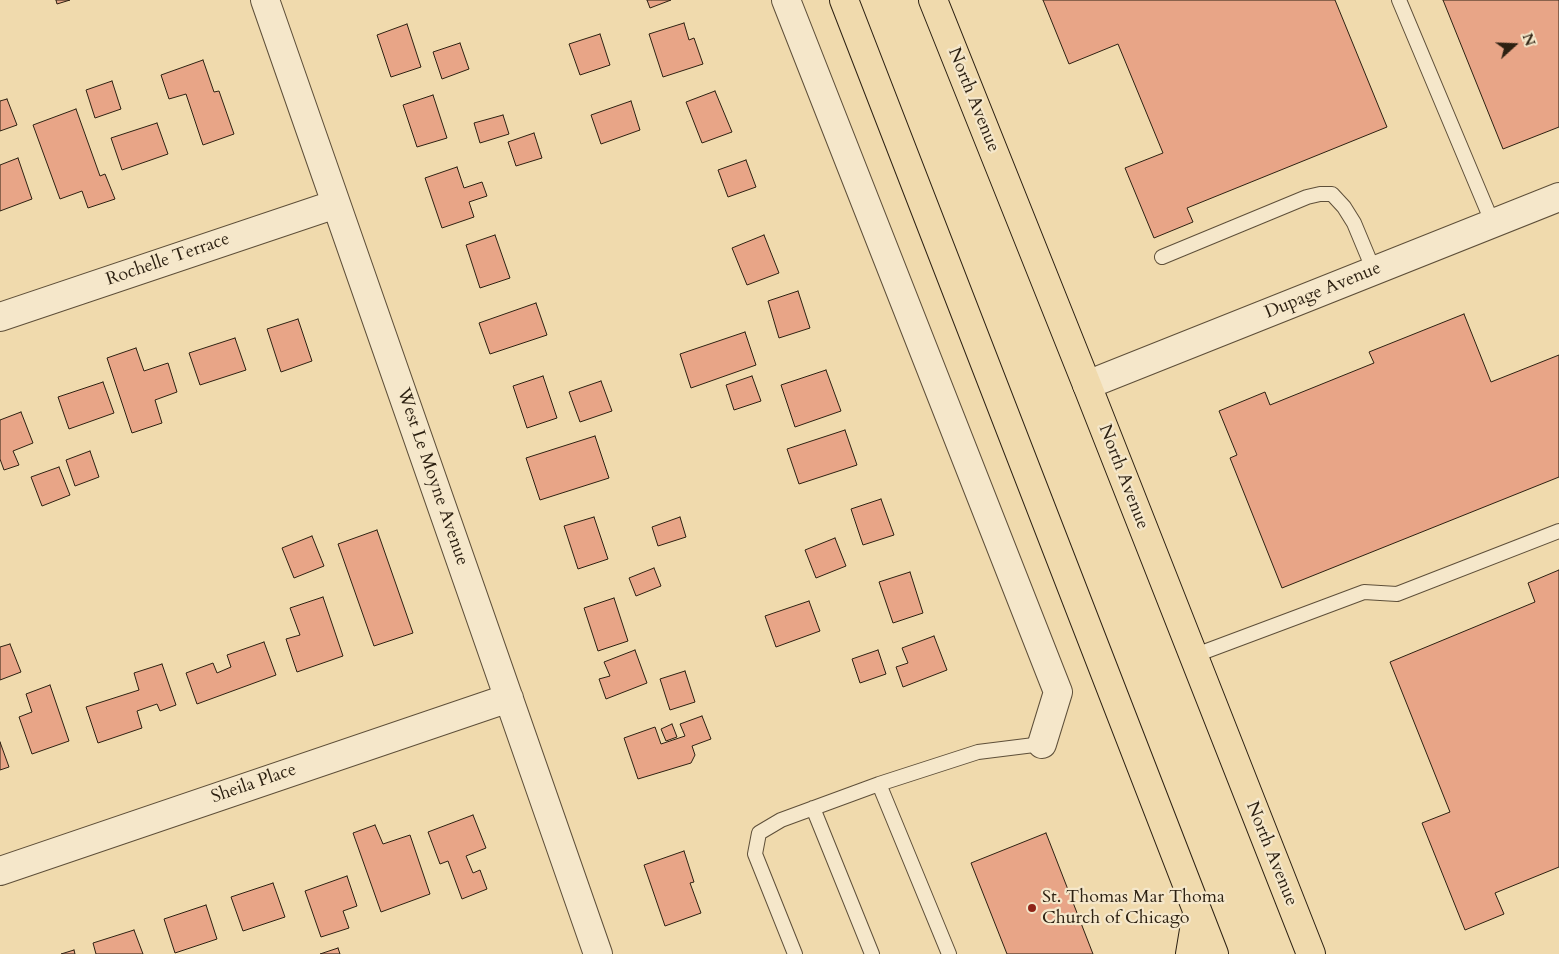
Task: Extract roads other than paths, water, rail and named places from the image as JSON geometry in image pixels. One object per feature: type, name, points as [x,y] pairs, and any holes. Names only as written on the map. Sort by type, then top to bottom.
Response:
[{"type":"main road","points":[[844,0],[1214,954]]},
{"type":"main road","name":"North Avenue","points":[[933,0],[1311,954]]},
{"type":"main road","points":[[1190,954],[1197,911]]},
{"type":"street","name":"West Le Moyne Avenue","points":[[265,0],[598,954]]},
{"type":"street","points":[[786,0],[1058,692],[1042,744]]},
{"type":"street","name":"Dupage Avenue","points":[[1087,385],[1559,198]]},
{"type":"street","name":"Rochelle Terrace","points":[[0,317],[336,204]]},
{"type":"street","name":"Sheila Place","points":[[0,871],[509,698]]},
{"type":"lane","points":[[1399,0],[1493,224]]},
{"type":"lane","points":[[1162,257],[1307,197],[1332,194],[1344,207],[1354,223],[1374,271]]},
{"type":"lane","points":[[1193,656],[1364,592],[1397,594],[1559,532]]},
{"type":"lane","points":[[795,954],[754,854],[759,833],[780,820],[879,784],[978,752],[1042,744]]},
{"type":"lane","points":[[879,784],[950,954]]},
{"type":"lane","points":[[813,808],[872,954]]},
{"type":"place","name":"St. Thomas Mar Thoma Church of Chicago","points":[[1032,908]]}]
